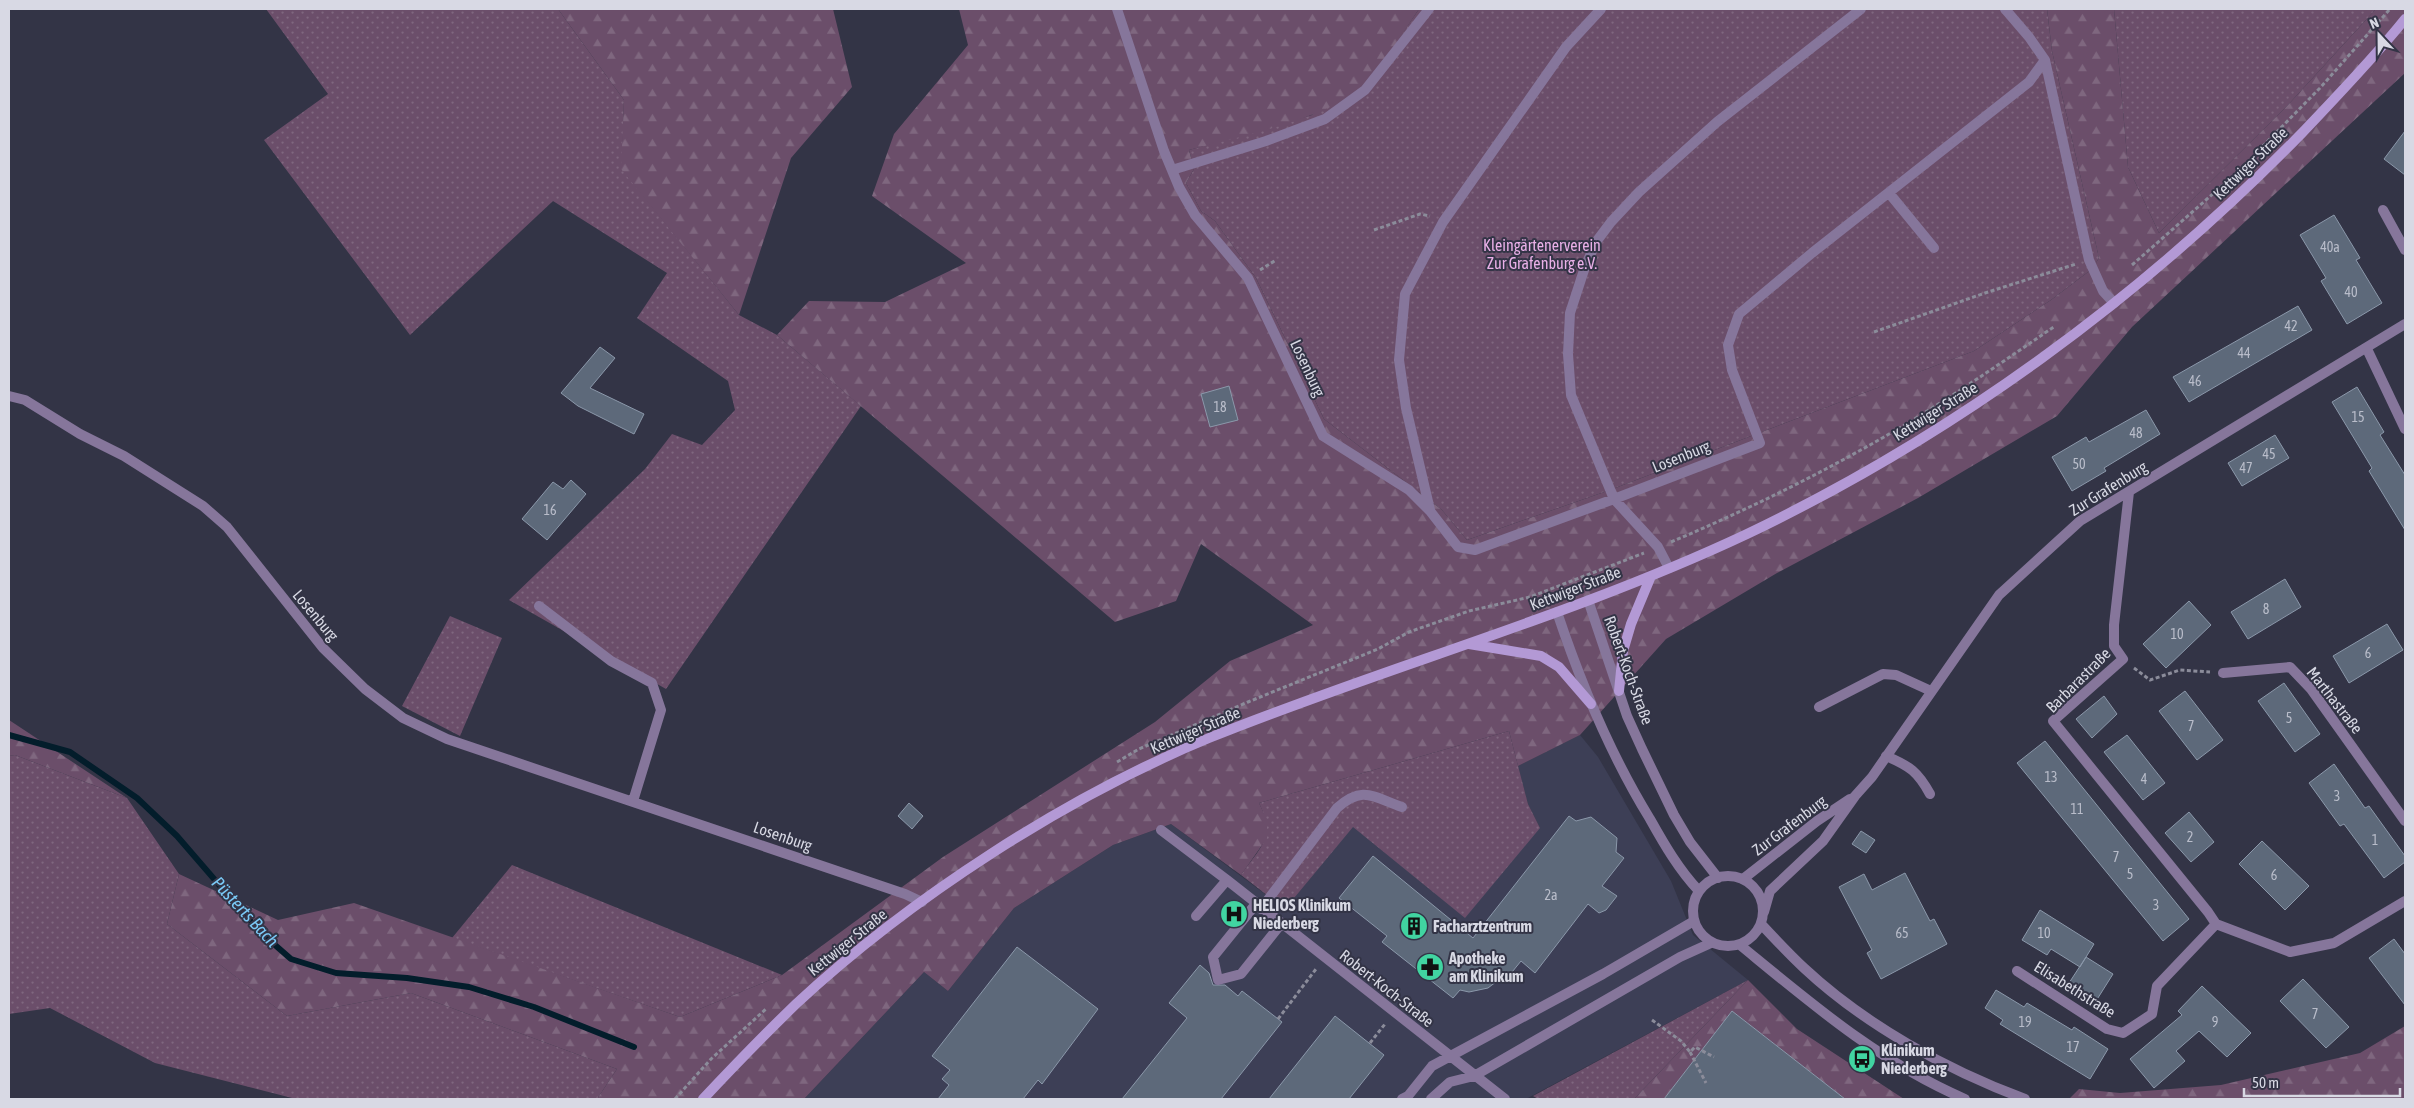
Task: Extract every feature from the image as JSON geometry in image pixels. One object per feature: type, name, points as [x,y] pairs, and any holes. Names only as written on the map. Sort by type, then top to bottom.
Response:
[{"type":"main road","name":"Kettwiger Straße","points":[[702,1099],[798,1002],[877,936],[922,902],[1047,820],[1121,779],[1210,738],[1651,576],[1745,535],[1854,479],[1927,435],[2005,384],[2086,327],[2161,265],[2250,186],[2333,101],[2405,19]]},
{"type":"main road","points":[[1619,691],[1623,651],[1631,624],[1651,576]]},
{"type":"main road","points":[[1466,644],[1541,656],[1559,667],[1590,704]]},
{"type":"street","name":"Losenburg","points":[[1117,9],[1172,170],[1195,215],[1248,278],[1323,436],[1409,490],[1430,511],[1458,547],[1475,550],[1760,443],[1732,370],[1728,345],[1739,314],[1889,193]]},
{"type":"street","points":[[1172,170],[1266,141],[1325,119],[1365,90],[1429,9]]},
{"type":"street","points":[[1430,511],[1406,408],[1399,360],[1406,294],[1446,218],[1566,47],[1601,9]]},
{"type":"street","points":[[1668,568],[1658,547],[1614,499],[1571,395],[1568,354],[1570,313],[1585,267],[1596,242],[1639,192],[1717,122],[1861,9]]},
{"type":"street","points":[[2005,9],[2029,37],[2044,60],[2089,260],[2103,291],[2114,303]]},
{"type":"street","points":[[1934,248],[1889,193],[2029,82],[2044,60]]},
{"type":"street","points":[[2383,210],[2405,250]]},
{"type":"street","name":"Zur Grafenburg","points":[[1764,912],[1770,891],[1823,841],[1886,756],[1999,595],[2080,521],[2367,349],[2405,324]]},
{"type":"street","points":[[2367,349],[2405,429]]},
{"type":"street","name":"Losenburg","points":[[9,396],[25,400],[80,434],[124,456],[203,506],[227,527],[323,648],[365,689],[403,718],[447,739],[905,894],[922,902]]},
{"type":"street","name":"Barbarastraße","points":[[2128,492],[2114,625],[2114,646],[2123,660],[2053,721],[2202,904],[2216,924]]},
{"type":"street","name":"Robert-Koch-Straße","points":[[1588,600],[1627,716],[1674,815],[1690,842],[1718,878]]},
{"type":"street","points":[[539,606],[611,661],[652,683],[661,710],[633,801]]},
{"type":"street","points":[[1557,612],[1590,704],[1630,786],[1679,866],[1699,891]]},
{"type":"street","name":"Marthastraße","points":[[2223,673],[2290,667],[2311,689],[2405,821]]},
{"type":"street","points":[[1819,707],[1883,674],[1896,675],[1931,691]]},
{"type":"street","points":[[1886,756],[1901,762],[1920,776],[1930,794]]},
{"type":"street","points":[[1281,924],[1241,974],[1218,980],[1213,956],[1258,907],[1337,808],[1356,794],[1368,794],[1402,807]]},
{"type":"street","name":"Zur Grafenburg","points":[[1743,879],[1817,821],[1855,796]]},
{"type":"street","name":"Robert-Koch-Straße","points":[[1160,830],[1504,1099]]},
{"type":"street","points":[[1731,876],[1743,879],[1754,887],[1761,899],[1764,912],[1761,924],[1753,937],[1740,945],[1726,947],[1711,943],[1700,934],[1694,921],[1694,900],[1699,891],[1708,883],[1718,878],[1731,876]]},
{"type":"street","points":[[1196,916],[1226,880]]},
{"type":"street","points":[[2216,924],[2290,952],[2334,944],[2405,900]]},
{"type":"street","points":[[1402,1099],[1408,1096],[1432,1066],[1603,974],[1694,921]]},
{"type":"street","points":[[1761,924],[1804,968],[1839,997],[1892,1034],[1970,1077],[2024,1099]]},
{"type":"street","name":"Elisabethstraße","points":[[2016,971],[2107,1029],[2123,1032],[2152,1014],[2157,986],[2216,924]]},
{"type":"street","points":[[1430,1099],[1450,1082],[1474,1076],[1680,957],[1711,943]]},
{"type":"street","points":[[1740,945],[1836,1023],[1884,1056],[1950,1093],[1965,1099]]},
{"type":"path","points":[[2252,158],[2320,88],[2390,9]]},
{"type":"path","points":[[2125,272],[2230,179]]},
{"type":"path","points":[[1374,230],[1420,214],[1446,218]]},
{"type":"path","points":[[1253,274],[1276,260]]},
{"type":"path","points":[[1874,332],[1985,293],[2089,260]]},
{"type":"path","points":[[1115,763],[1139,749],[1378,649],[1409,632],[1469,611],[1530,597],[1658,547],[1729,516],[1860,451],[1993,369],[2061,322]]},
{"type":"path","points":[[2123,660],[2150,680],[2180,670],[2223,673]]},
{"type":"path","points":[[1278,1019],[1325,959]]},
{"type":"path","points":[[676,1099],[711,1059],[770,1006]]},
{"type":"path","points":[[1370,1043],[1394,1013]]},
{"type":"path","points":[[1652,1020],[1681,1041],[1690,1052],[1706,1083]]},
{"type":"path","points":[[1690,1052],[1695,1047],[1714,1057]]},
{"type":"shaded area","name":"HELIOS Klinikum Niederberg","points":[[1580,735],[1598,757],[1671,881],[1693,935],[1748,980],[1526,1099],[804,1099],[924,972],[948,991],[1014,908],[1113,845],[1171,824],[1285,909],[1352,827],[1540,828],[1528,804],[1518,766]]},
{"type":"green space","points":[[266,9],[558,9],[624,100],[622,169],[739,315],[777,335],[861,406],[666,689],[509,600],[645,469],[672,434],[702,445],[735,410],[728,381],[637,318],[667,273],[553,201],[410,335],[264,140],[328,94]]},
{"type":"green space","points":[[558,9],[833,9],[852,87],[791,158],[739,315],[621,169],[624,100]]},
{"type":"green space","points":[[959,9],[1419,9],[1378,69],[1363,86],[1347,98],[1328,108],[1281,126],[1189,150],[1194,169],[1186,183],[1201,211],[1215,221],[1256,278],[1324,419],[1442,510],[1467,540],[1610,490],[1974,351],[2051,300],[2092,269],[2099,258],[2052,51],[2047,9],[2114,9],[2128,167],[2159,233],[2287,106],[2376,9],[2405,9],[2405,73],[2132,327],[2057,416],[1918,498],[1777,573],[1666,639],[1580,735],[1518,766],[1509,731],[1259,803],[1267,820],[1267,838],[1241,875],[1171,824],[1113,845],[1014,908],[948,991],[924,972],[804,1099],[597,1099],[617,1069],[411,993],[287,1016],[167,924],[179,874],[278,920],[354,903],[680,1017],[782,975],[943,857],[1155,722],[1230,661],[1313,625],[1201,544],[1176,601],[1115,622],[777,335],[809,301],[885,302],[966,263],[872,196],[894,134],[968,45]]},
{"type":"green space","name":"Kleingärtenerverein Zur Grafenburg e.V.","points":[[1419,9],[2047,9],[2052,51],[2099,258],[2092,269],[2051,300],[1974,351],[1610,490],[1467,540],[1442,510],[1324,419],[1256,278],[1215,221],[1201,211],[1186,183],[1194,169],[1189,150],[1312,115],[1395,44]]},
{"type":"green space","points":[[2114,9],[2376,9],[2287,106],[2159,233],[2128,167]]},
{"type":"green space","points":[[450,616],[502,638],[460,736],[402,706]]},
{"type":"green space","points":[[9,720],[127,798],[15,755],[9,756]]},
{"type":"green space","points":[[1509,731],[1528,804],[1540,828],[1465,918],[1353,827],[1285,909],[1241,875],[1260,849],[1266,834],[1264,815],[1259,803]]},
{"type":"green space","points":[[15,755],[127,798],[179,874],[167,924],[287,1016],[411,993],[617,1069],[597,1099],[296,1099],[155,1063],[50,1008],[9,1014],[9,756]]},
{"type":"green space","points":[[512,865],[782,975],[680,1017],[452,938]]},
{"type":"green space","points":[[1748,980],[1634,1099],[1538,1099],[1533,1096]]},
{"type":"green space","points":[[1748,980],[1797,1029],[1904,1099],[1845,1099],[1732,1011],[1664,1099],[1634,1099]]},
{"type":"green space","points":[[2405,1026],[2405,1099],[2069,1099],[2079,1089],[2120,1093],[2221,1085],[2360,1053]]},
{"type":"building","points":[[2405,131],[2405,175],[2384,159]]},
{"type":"building","points":[[2334,215],[2360,258],[2356,260],[2382,303],[2347,324],[2321,281],[2326,278],[2300,235]]},
{"type":"building","points":[[2298,306],[2312,330],[2189,402],[2173,377]]},
{"type":"building","points":[[600,347],[615,358],[590,388],[644,414],[634,434],[578,406],[561,393]]},
{"type":"building","points":[[1229,386],[1238,420],[1210,427],[1201,394]]},
{"type":"building","points":[[2357,387],[2384,432],[2380,435],[2405,475],[2405,530],[2369,471],[2372,468],[2332,402]]},
{"type":"building","points":[[2146,410],[2160,434],[2104,468],[2106,471],[2072,491],[2052,457],[2086,437],[2089,442]]},
{"type":"building","points":[[2275,435],[2289,458],[2242,486],[2228,463]]},
{"type":"building","points":[[571,480],[586,494],[547,540],[522,519],[553,482],[563,489]]},
{"type":"building","points":[[2285,579],[2301,607],[2248,639],[2231,612]]},
{"type":"building","points":[[2189,601],[2211,625],[2166,668],[2143,644]]},
{"type":"building","points":[[2387,624],[2403,650],[2349,683],[2333,656]]},
{"type":"building","points":[[2284,683],[2320,734],[2295,752],[2258,701]]},
{"type":"building","points":[[2185,691],[2223,740],[2197,760],[2159,711]]},
{"type":"building","points":[[2104,696],[2117,714],[2092,738],[2076,719]]},
{"type":"building","points":[[2127,735],[2165,783],[2143,800],[2104,752]]},
{"type":"building","points":[[2045,741],[2189,919],[2163,941],[2017,763]]},
{"type":"building","points":[[2334,764],[2365,808],[2369,806],[2405,856],[2405,862],[2384,878],[2344,824],[2340,826],[2309,783]]},
{"type":"building","points":[[909,803],[923,816],[912,829],[898,816]]},
{"type":"building","points":[[2189,812],[2214,842],[2191,862],[2165,833]]},
{"type":"building","points":[[1569,816],[1576,821],[1591,817],[1617,838],[1616,852],[1624,858],[1602,886],[1617,896],[1606,910],[1599,913],[1588,904],[1535,973],[1521,961],[1508,977],[1505,975],[1488,988],[1469,992],[1460,990],[1453,998],[1382,942],[1387,936],[1339,898],[1373,856],[1473,938]]},
{"type":"building","points":[[1861,831],[1875,840],[1866,853],[1852,844]]},
{"type":"building","points":[[2262,841],[2309,886],[2285,910],[2239,864]]},
{"type":"building","points":[[1905,873],[1930,921],[1934,919],[1947,944],[1881,979],[1867,953],[1872,950],[1839,887],[1864,874],[1872,890]]},
{"type":"building","points":[[2040,910],[2094,944],[2080,967],[2051,949],[2047,955],[2022,940]]},
{"type":"building","points":[[2394,939],[2405,954],[2405,1005],[2369,958]]},
{"type":"building","points":[[1017,947],[1098,1009],[1042,1084],[1038,1080],[1023,1099],[938,1099],[949,1085],[942,1079],[950,1070],[932,1056]]},
{"type":"building","points":[[2086,957],[2113,974],[2096,1001],[2069,983]]},
{"type":"building","points":[[1200,965],[1209,973],[1213,985],[1225,985],[1238,996],[1242,991],[1282,1022],[1221,1099],[1122,1099],[1187,1018],[1169,1003]]},
{"type":"building","points":[[2303,979],[2349,1027],[2326,1048],[2280,1001]]},
{"type":"building","points":[[2202,986],[2251,1033],[2227,1057],[2199,1031],[2176,1051],[2185,1061],[2154,1088],[2130,1059],[2182,1015],[2178,1011]]},
{"type":"building","points":[[1996,990],[2024,1007],[2027,1003],[2072,1030],[2074,1027],[2108,1049],[2090,1079],[2000,1024],[2003,1020],[1985,1008]]},
{"type":"building","points":[[1732,1011],[1845,1099],[1664,1099]]},
{"type":"building","points":[[1335,1016],[1384,1055],[1349,1099],[1269,1099]]},
{"type":"waterway","name":"Püsterts Bach","points":[[9,735],[70,752],[137,798],[177,836],[259,931],[291,959],[336,973],[407,978],[469,987],[534,1007],[634,1047]]},
{"type":"place","name":"HELIOS Klinikum Niederberg","points":[[1234,914]]},
{"type":"place","name":"Facharztzentrum","points":[[1414,926]]},
{"type":"place","name":"Apotheke am Klinikum","points":[[1430,967]]},
{"type":"place","name":"Klinikum Niederberg","points":[[1862,1059]]}]
